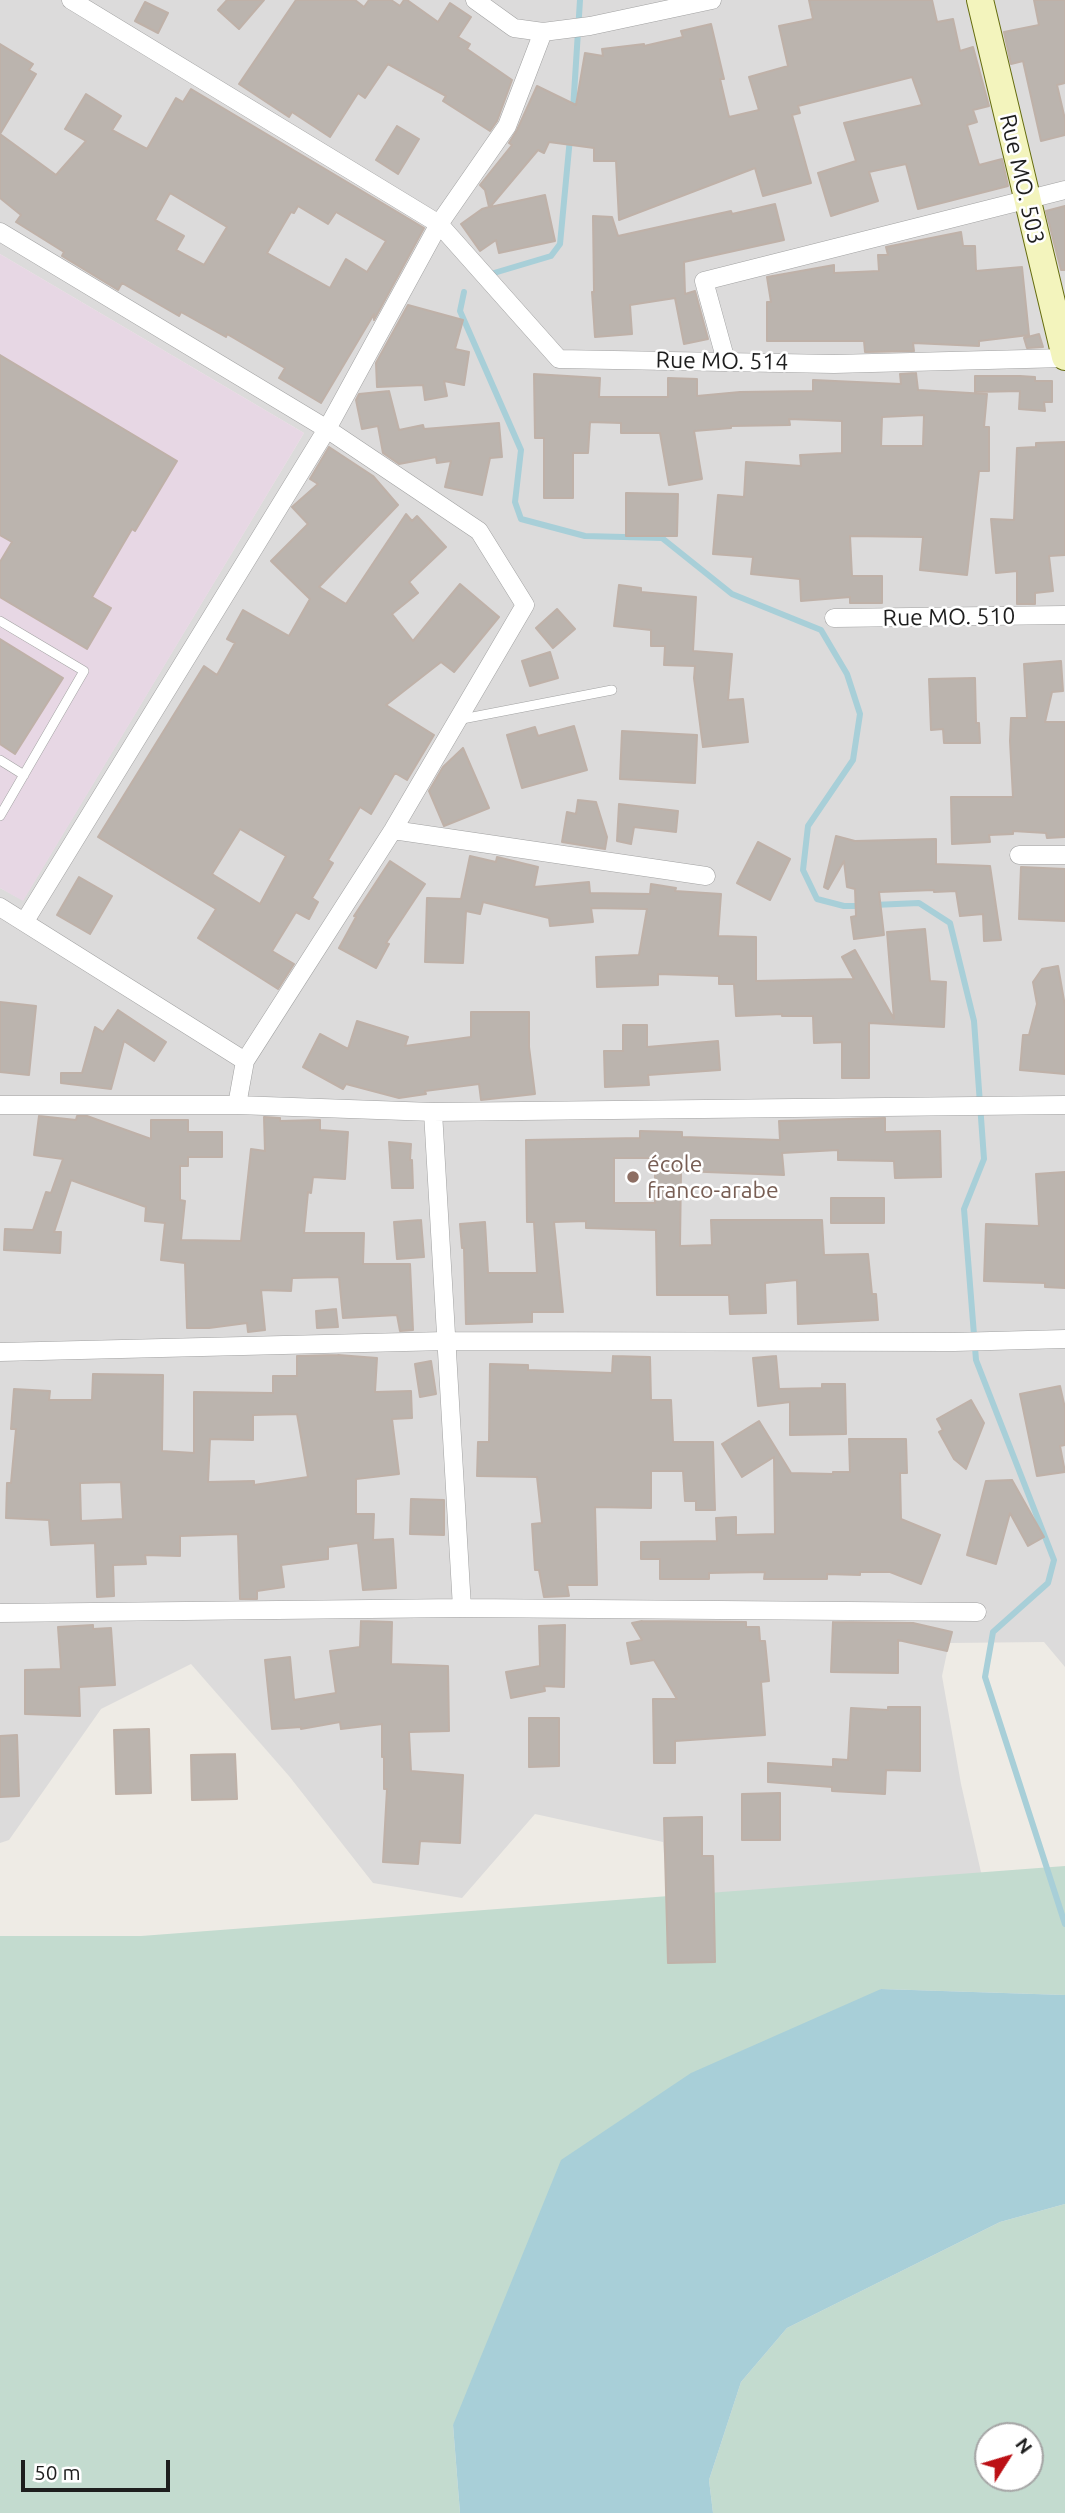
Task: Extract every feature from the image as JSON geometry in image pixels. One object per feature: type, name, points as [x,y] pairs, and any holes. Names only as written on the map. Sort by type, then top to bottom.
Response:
[{"type":"street","name":"Rue MO. 514","points":[[71,0],[439,224],[559,359],[834,364],[1065,358]]},
{"type":"street","points":[[475,0],[514,28],[543,32],[590,26],[712,0]]},
{"type":"street","name":"Rue MO. 503","points":[[980,0],[1065,358]]},
{"type":"street","points":[[25,921],[327,429],[439,224],[507,126],[543,32]]},
{"type":"street","points":[[726,361],[704,281],[1065,190]]},
{"type":"street","points":[[0,232],[327,429],[479,531],[525,605],[393,830],[245,1060],[237,1105]]},
{"type":"street","name":"Rue MO. 510","points":[[834,618],[1065,615]]},
{"type":"street","points":[[393,830],[706,876]]},
{"type":"street","points":[[1019,855],[1065,855]]},
{"type":"street","points":[[0,906],[245,1060]]},
{"type":"street","points":[[0,1105],[237,1105],[433,1112],[1065,1105]]},
{"type":"street","points":[[433,1112],[462,1608]]},
{"type":"street","points":[[0,1352],[446,1341],[954,1342],[1065,1339]]},
{"type":"street","points":[[0,1613],[462,1608],[977,1612]]},
{"type":"lane","points":[[0,621],[84,671],[0,816]]},
{"type":"lane","points":[[456,721],[612,690]]},
{"type":"lane","points":[[0,760],[24,775]]},
{"type":"shaded area","points":[[0,0],[1065,0],[1065,1667],[1044,1642],[949,1643],[942,1676],[961,1784],[992,1921],[673,1974],[663,1842],[535,1814],[462,1898],[373,1883],[289,1776],[191,1664],[101,1709],[9,1840],[0,1843],[0,888],[23,900],[304,433],[0,254]]},
{"type":"shaded area","points":[[0,254],[304,433],[23,901],[0,888]]},
{"type":"green space","points":[[1065,1866],[1065,1995],[881,1989],[453,2425],[460,2513],[0,2513],[0,1936],[141,1936]]},
{"type":"green space","points":[[1065,2204],[1065,2513],[713,2513],[709,2480],[741,2382],[787,2328],[1000,2222]]},
{"type":"water","points":[[881,1989],[1065,1995],[1065,2204],[1000,2222],[787,2328],[741,2382],[709,2480],[713,2513],[460,2513],[453,2425],[561,2160],[691,2073]]},
{"type":"building","points":[[227,0],[264,0],[239,29],[218,10]]},
{"type":"building","points":[[296,0],[355,0],[364,7],[369,0],[391,0],[400,6],[407,0],[438,22],[450,3],[471,17],[458,37],[470,44],[467,49],[512,80],[497,121],[490,131],[443,101],[446,96],[388,64],[365,98],[358,93],[330,137],[292,112],[289,117],[239,84]]},
{"type":"building","points":[[809,0],[932,0],[937,22],[953,19],[960,51],[973,47],[989,106],[973,110],[977,122],[967,125],[979,165],[1002,159],[1008,186],[918,209],[906,164],[869,172],[878,201],[831,216],[818,173],[856,161],[844,123],[922,105],[912,77],[798,106],[800,113],[792,115],[811,183],[763,196],[755,168],[619,220],[616,161],[594,161],[594,148],[549,142],[544,153],[538,150],[490,207],[545,195],[555,241],[499,253],[496,240],[480,251],[461,224],[489,207],[485,190],[480,185],[512,145],[509,143],[537,86],[576,105],[585,53],[603,56],[602,49],[644,46],[683,37],[681,31],[711,24],[724,79],[720,79],[729,117],[759,110],[749,77],[788,66],[779,26],[813,19]]},
{"type":"building","points":[[1034,0],[1065,0],[1065,83],[1057,85],[1065,119],[1065,135],[1041,141],[1023,61],[1011,64],[1004,32],[1039,25]]},
{"type":"building","points":[[145,2],[168,13],[158,33],[135,21]]},
{"type":"building","points":[[0,44],[33,64],[29,70],[36,74],[0,134]]},
{"type":"building","points":[[191,89],[424,228],[374,320],[374,314],[321,403],[279,378],[285,368],[227,334],[226,337],[181,312],[179,316],[122,283],[118,290],[62,256],[64,252],[16,222],[21,215],[0,198],[0,134],[56,175],[86,141],[65,129],[86,94],[121,116],[112,130],[147,149],[176,98],[183,102]],"holes":[[[170,193],[227,227],[204,265],[176,250],[184,236],[155,220]],[[298,206],[328,224],[336,212],[386,241],[367,272],[346,259],[330,288],[267,253],[291,212],[294,213]]]},
{"type":"building","points":[[397,126],[419,139],[398,174],[376,160]]},
{"type":"building","points":[[775,204],[784,240],[684,262],[685,294],[695,291],[708,339],[684,344],[675,298],[630,305],[632,334],[595,337],[592,292],[593,216],[612,217],[618,236]]},
{"type":"building","points":[[1065,206],[1065,270],[1061,270],[1046,211]]},
{"type":"building","points":[[961,232],[963,246],[975,246],[976,271],[1022,267],[1029,335],[979,341],[979,346],[913,343],[914,351],[865,352],[864,341],[767,341],[767,302],[771,302],[767,277],[834,265],[834,273],[879,271],[878,255],[888,255],[886,247]]},
{"type":"building","points":[[408,305],[463,320],[455,349],[469,352],[464,385],[444,381],[447,396],[425,400],[423,385],[377,387],[376,363]]},
{"type":"building","points":[[1039,334],[1043,347],[1027,348],[1024,338]]},
{"type":"building","points":[[0,355],[177,461],[135,531],[132,529],[92,597],[111,608],[87,649],[0,597],[0,562],[12,542],[0,535]]},
{"type":"building","points":[[916,373],[918,390],[987,394],[984,427],[989,427],[989,471],[979,471],[967,575],[920,570],[923,537],[850,536],[852,576],[882,576],[882,603],[850,603],[850,597],[801,601],[800,579],[751,574],[753,557],[713,554],[718,495],[744,497],[746,462],[801,466],[800,455],[842,453],[842,421],[789,419],[790,425],[731,426],[694,431],[702,479],[669,485],[660,433],[621,433],[621,423],[590,422],[588,453],[573,453],[573,498],[544,498],[544,438],[535,438],[534,374],[600,378],[599,397],[668,397],[668,378],[697,379],[697,396],[740,392],[813,391],[813,380],[901,384],[900,374]],"holes":[[[924,415],[923,446],[881,446],[882,417]]]},
{"type":"building","points":[[975,376],[1020,376],[1035,377],[1035,381],[1052,381],[1052,402],[1044,402],[1045,411],[1019,409],[1020,391],[975,392]]},
{"type":"building","points":[[389,391],[399,430],[423,425],[424,429],[499,423],[502,457],[490,458],[482,495],[445,487],[451,461],[437,463],[436,457],[399,464],[383,453],[378,426],[362,429],[356,400],[359,394]]},
{"type":"building","points":[[1065,442],[1065,555],[1049,556],[1053,591],[1035,593],[1035,604],[1017,604],[1017,571],[996,573],[991,519],[1014,520],[1017,448],[1036,447],[1036,443]]},
{"type":"building","points":[[329,447],[373,476],[398,505],[319,587],[346,604],[406,514],[412,521],[417,516],[446,547],[409,582],[418,593],[392,614],[413,641],[460,584],[499,617],[454,672],[441,662],[386,705],[434,735],[407,780],[395,773],[371,814],[360,807],[328,860],[333,863],[312,898],[318,902],[309,919],[296,912],[272,951],[294,964],[278,989],[198,938],[216,909],[98,837],[204,666],[217,675],[235,643],[227,639],[243,610],[289,636],[310,599],[271,561],[308,524],[292,507],[318,484],[310,479]],"holes":[[[240,829],[286,856],[260,904],[212,874]]]},
{"type":"building","points":[[626,493],[678,494],[677,536],[626,536]]},
{"type":"building","points":[[619,585],[641,588],[641,592],[696,597],[693,651],[732,654],[728,700],[743,699],[748,742],[703,747],[694,678],[695,666],[664,665],[665,646],[651,646],[651,630],[614,626]]},
{"type":"building","points":[[557,609],[575,629],[553,648],[536,628]]},
{"type":"building","points":[[0,639],[63,678],[15,754],[0,744]]},
{"type":"building","points":[[550,652],[558,678],[530,686],[522,661]]},
{"type":"building","points":[[1061,661],[1063,691],[1052,692],[1045,722],[1065,722],[1065,837],[1047,838],[1046,833],[1013,831],[1013,834],[989,835],[990,842],[952,844],[951,797],[1013,797],[1011,718],[1027,718],[1024,664]]},
{"type":"building","points":[[975,678],[976,723],[979,723],[980,743],[944,743],[943,729],[931,730],[929,679]]},
{"type":"building","points":[[574,726],[587,770],[522,788],[507,735],[535,727],[538,736]]},
{"type":"building","points":[[622,731],[697,735],[695,783],[620,779]]},
{"type":"building","points":[[463,748],[489,808],[444,826],[429,791],[443,767]]},
{"type":"building","points":[[578,800],[596,802],[607,837],[605,849],[562,842],[567,812],[576,814]]},
{"type":"building","points":[[619,804],[678,811],[676,832],[634,827],[631,844],[617,841]]},
{"type":"building","points":[[836,836],[855,841],[936,839],[936,864],[990,866],[1001,940],[984,941],[983,914],[960,916],[956,891],[934,890],[879,892],[884,935],[854,939],[851,917],[856,916],[855,889],[847,887],[844,861],[828,889],[824,887]]},
{"type":"building","points":[[758,842],[790,859],[770,900],[737,883]]},
{"type":"building","points":[[470,856],[496,862],[497,857],[538,867],[534,887],[589,882],[590,893],[650,894],[651,884],[676,888],[675,891],[721,894],[718,936],[756,937],[756,981],[854,979],[842,957],[855,950],[894,1019],[887,932],[925,929],[930,981],[946,982],[944,1027],[869,1023],[869,1078],[842,1078],[842,1042],[814,1043],[813,1016],[736,1016],[734,984],[719,984],[719,976],[658,974],[658,985],[597,987],[596,957],[639,955],[647,909],[591,908],[593,922],[550,926],[549,918],[483,902],[480,914],[466,911],[463,963],[425,962],[427,898],[461,899]]},
{"type":"building","points":[[390,861],[425,884],[386,943],[389,944],[376,968],[339,948],[356,917],[354,916]]},
{"type":"building","points":[[1021,867],[1065,869],[1065,921],[1019,919]]},
{"type":"building","points":[[79,877],[112,896],[90,934],[57,915]]},
{"type":"building","points":[[1058,966],[1065,1006],[1065,1074],[1020,1070],[1023,1035],[1029,1035],[1037,1004],[1033,982],[1042,969]]},
{"type":"building","points":[[0,1002],[36,1006],[29,1075],[0,1072]]},
{"type":"building","points":[[118,1010],[166,1042],[154,1061],[124,1041],[111,1089],[61,1083],[61,1073],[82,1073],[95,1027],[103,1032]]},
{"type":"building","points":[[471,1012],[529,1012],[529,1047],[535,1094],[481,1100],[479,1084],[425,1091],[426,1094],[399,1098],[346,1084],[343,1089],[303,1067],[320,1034],[348,1049],[357,1021],[408,1037],[405,1046],[471,1037]]},
{"type":"building","points":[[623,1025],[647,1025],[647,1047],[718,1041],[720,1070],[648,1075],[649,1085],[605,1087],[604,1051],[623,1051]]},
{"type":"building","points":[[39,1116],[76,1120],[77,1116],[87,1116],[151,1139],[151,1120],[188,1120],[188,1132],[222,1132],[222,1157],[188,1157],[188,1166],[180,1166],[180,1200],[185,1201],[181,1240],[241,1241],[251,1149],[265,1151],[264,1117],[280,1118],[280,1121],[320,1120],[320,1130],[348,1132],[345,1179],[313,1177],[311,1193],[308,1192],[304,1233],[364,1233],[363,1264],[410,1264],[413,1330],[400,1331],[397,1315],[343,1318],[339,1277],[292,1278],[291,1291],[261,1290],[265,1330],[248,1332],[247,1323],[187,1328],[185,1263],[161,1260],[165,1223],[145,1221],[146,1207],[71,1180],[54,1232],[61,1232],[60,1253],[4,1250],[5,1229],[33,1230],[46,1192],[51,1193],[63,1159],[34,1155]]},
{"type":"building","points":[[885,1118],[885,1132],[940,1131],[941,1177],[895,1178],[894,1161],[838,1160],[838,1150],[782,1153],[784,1175],[681,1171],[680,1246],[712,1245],[711,1220],[822,1220],[824,1255],[868,1254],[878,1320],[798,1324],[797,1280],[765,1283],[766,1313],[730,1314],[729,1295],[657,1295],[656,1230],[586,1228],[586,1221],[554,1222],[563,1312],[532,1312],[532,1322],[466,1324],[464,1248],[460,1224],[485,1222],[488,1273],[537,1273],[534,1222],[527,1222],[526,1140],[640,1138],[640,1131],[682,1132],[682,1137],[780,1140],[779,1121]],"holes":[[[614,1158],[655,1158],[655,1203],[614,1203]]]},
{"type":"building","points":[[389,1142],[411,1144],[413,1188],[392,1188]]},
{"type":"building","points":[[1065,1172],[1065,1288],[1045,1287],[1045,1283],[984,1281],[986,1224],[1039,1226],[1036,1174]]},
{"type":"building","points":[[831,1198],[884,1198],[884,1223],[831,1223]]},
{"type":"building","points":[[421,1220],[424,1257],[397,1259],[394,1222]]},
{"type":"building","points":[[336,1309],[338,1327],[317,1328],[316,1311]]},
{"type":"building","points":[[297,1356],[377,1358],[375,1392],[411,1391],[412,1418],[392,1419],[399,1474],[356,1479],[356,1514],[374,1514],[373,1540],[393,1539],[396,1588],[363,1590],[358,1543],[328,1547],[328,1559],[281,1565],[284,1587],[257,1591],[257,1599],[240,1599],[238,1534],[180,1536],[180,1556],[145,1555],[146,1564],[113,1565],[114,1596],[97,1597],[95,1543],[51,1545],[49,1520],[6,1518],[7,1483],[11,1483],[16,1429],[11,1429],[14,1389],[50,1391],[49,1400],[92,1400],[93,1374],[163,1375],[162,1451],[194,1453],[194,1392],[273,1393],[273,1376],[297,1376]],"holes":[[[297,1414],[308,1477],[254,1485],[254,1481],[208,1482],[210,1439],[253,1440],[253,1415]],[[121,1482],[123,1519],[81,1521],[80,1483]]]},
{"type":"building","points":[[613,1356],[650,1357],[651,1400],[671,1400],[673,1442],[713,1442],[715,1510],[696,1510],[696,1501],[685,1501],[683,1471],[651,1471],[651,1508],[595,1507],[597,1585],[567,1585],[569,1596],[544,1597],[539,1570],[535,1570],[532,1524],[542,1523],[537,1477],[477,1476],[478,1442],[489,1442],[490,1364],[528,1365],[528,1370],[612,1373]]},
{"type":"building","points":[[776,1356],[779,1389],[822,1388],[822,1384],[845,1384],[846,1434],[790,1435],[790,1402],[758,1406],[753,1358]]},
{"type":"building","points":[[431,1361],[436,1394],[420,1397],[415,1364]]},
{"type":"building","points":[[1060,1386],[1065,1408],[1065,1445],[1060,1446],[1065,1472],[1037,1476],[1020,1394]]},
{"type":"building","points":[[971,1400],[984,1423],[966,1469],[954,1459],[939,1432],[943,1430],[937,1419]]},
{"type":"building","points":[[759,1421],[791,1473],[850,1472],[849,1439],[906,1439],[907,1473],[900,1473],[901,1519],[940,1535],[921,1584],[890,1572],[827,1574],[827,1579],[764,1579],[765,1572],[709,1573],[709,1579],[660,1579],[660,1559],[641,1559],[641,1542],[717,1541],[716,1518],[736,1517],[736,1535],[775,1534],[774,1457],[742,1477],[722,1444]]},
{"type":"building","points":[[1012,1480],[1044,1537],[1028,1546],[1010,1513],[996,1564],[967,1555],[986,1481]]},
{"type":"building","points":[[411,1499],[444,1500],[444,1535],[410,1534]]},
{"type":"building","points":[[361,1621],[392,1622],[391,1664],[448,1666],[449,1731],[409,1732],[411,1771],[463,1775],[460,1843],[420,1841],[418,1864],[383,1862],[387,1789],[384,1789],[382,1724],[341,1729],[340,1722],[301,1729],[272,1729],[265,1660],[290,1657],[294,1700],[336,1693],[330,1651],[360,1647]]},
{"type":"building","points":[[746,1622],[746,1627],[759,1627],[760,1641],[765,1641],[769,1681],[761,1682],[765,1735],[675,1741],[675,1763],[654,1763],[653,1699],[677,1699],[654,1660],[631,1664],[627,1643],[642,1640],[632,1623]]},
{"type":"building","points":[[833,1622],[913,1623],[952,1632],[947,1651],[898,1640],[898,1673],[831,1672]]},
{"type":"building","points":[[93,1625],[93,1629],[111,1628],[115,1685],[79,1687],[80,1716],[25,1714],[25,1670],[61,1669],[58,1627]]},
{"type":"building","points":[[565,1625],[564,1687],[544,1686],[545,1691],[511,1698],[506,1672],[540,1666],[539,1626]]},
{"type":"building","points":[[888,1707],[920,1707],[920,1771],[886,1770],[885,1794],[832,1791],[832,1787],[768,1782],[768,1763],[833,1767],[833,1759],[848,1760],[851,1708],[888,1710]]},
{"type":"building","points":[[529,1718],[559,1718],[559,1766],[529,1767]]},
{"type":"building","points":[[149,1729],[151,1793],[116,1794],[114,1730]]},
{"type":"building","points":[[17,1735],[19,1796],[0,1797],[0,1736]]},
{"type":"building","points":[[235,1754],[237,1799],[192,1800],[191,1755]]},
{"type":"building","points":[[780,1793],[780,1840],[742,1840],[742,1794]]},
{"type":"building","points":[[702,1817],[702,1856],[713,1856],[715,1962],[668,1963],[664,1818]]},
{"type":"waterway","points":[[573,110],[580,0]]},
{"type":"waterway","points":[[494,273],[551,256],[560,244],[570,138]]},
{"type":"waterway","points":[[464,292],[460,311],[521,450],[515,502],[521,519],[585,536],[662,538],[732,594],[821,630],[847,674],[860,714],[853,760],[808,826],[803,870],[817,899],[844,906],[863,906]]},
{"type":"waterway","points":[[874,905],[919,903],[950,923],[974,1021],[984,1159],[964,1209],[976,1360],[1054,1560],[1048,1583],[993,1632],[985,1677],[1065,1924]]},
{"type":"place","name":"école franco-arabe","points":[[633,1177]]}]
